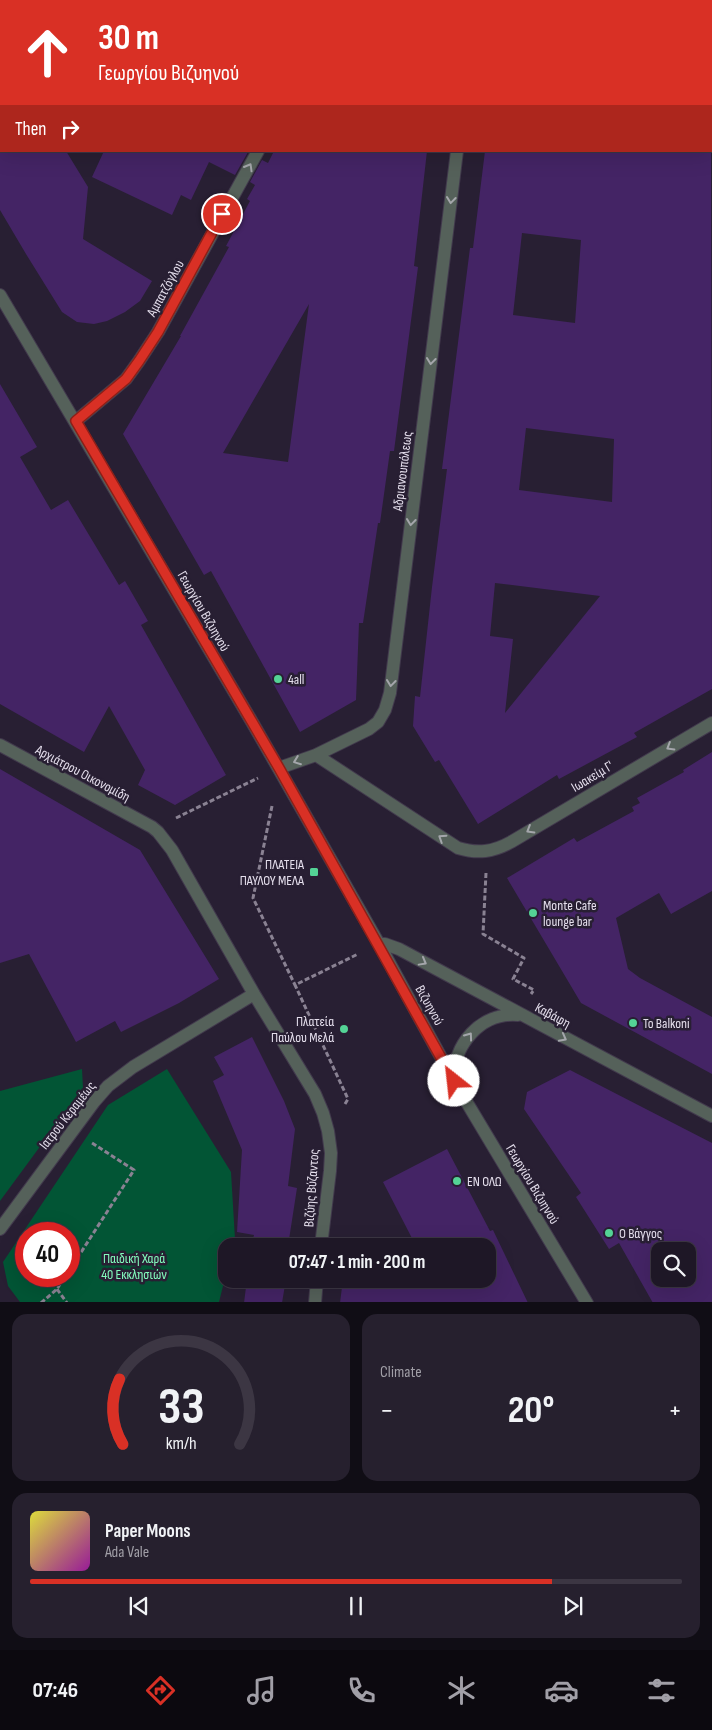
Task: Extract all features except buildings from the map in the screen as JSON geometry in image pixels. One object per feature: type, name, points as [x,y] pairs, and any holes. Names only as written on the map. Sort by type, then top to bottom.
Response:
[{"type":"street","name":"Αμπατζόγλου","points":[[76,421],[126,379],[139,361],[158,332],[257,152]]},
{"type":"street","name":"Αδριανουπόλεως","points":[[316,755],[369,729],[378,722],[385,710],[390,693],[457,152]]},
{"type":"street","name":"Γεωργίου Βιζυηνού","points":[[0,295],[279,768],[379,944]]},
{"type":"street","name":"Ιωακείμ Γ'","points":[[487,852],[505,845],[712,722]]},
{"type":"street","name":"Αρχιάτρου Οικονομίδη","points":[[0,745],[158,832],[172,850],[254,994]]},
{"type":"street","points":[[279,768],[316,755],[458,848],[471,852],[487,852]]},
{"type":"street","name":"Καβάφη","points":[[379,944],[399,949],[712,1116]]},
{"type":"street","name":"Βιζυηνού","points":[[379,944],[454,1081]]},
{"type":"street","points":[[254,994],[314,1094],[323,1113],[328,1131]]},
{"type":"street","name":"Ιατρού Κεραμέως","points":[[0,1230],[72,1130],[94,1102],[119,1076],[254,994]]},
{"type":"street","points":[[454,1081],[456,1060],[466,1040],[475,1028],[497,1016],[520,1015]]},
{"type":"street","name":"Γεωργίου Βιζυηνού","points":[[454,1081],[587,1302]]},
{"type":"street","name":"Βιζύης Βύζαντος","points":[[322,1238],[330,1171],[331,1153],[328,1131]]},
{"type":"street","points":[[314,1302],[316,1288]]},
{"type":"path","points":[[172,820],[279,768]]},
{"type":"path","points":[[279,768],[253,898],[348,1099],[328,1131]]},
{"type":"path","points":[[487,852],[483,934],[524,958],[513,979],[534,990]]},
{"type":"path","points":[[295,985],[379,944]]},
{"type":"path","points":[[72,1130],[134,1170],[80,1254]]},
{"type":"path","points":[[41,1302],[57,1289],[68,1302]]},
{"type":"green space","points":[[82,1069],[83,1088],[0,1201],[0,1091]]},
{"type":"green space","name":"Παιδική Χαρά 40 Εκκλησιών","points":[[167,1069],[231,1172],[235,1238],[218,1238],[218,1288],[222,1288],[219,1302],[20,1302],[8,1286],[3,1262],[15,1244],[15,1287],[80,1287],[80,1222],[30,1222],[108,1105]]},
{"type":"place","name":"4all","points":[[278,679]]},
{"type":"place","name":"ΠΛΑΤΕΙΑ ΠΑΥΛΟΥ ΜΕΛΑ","points":[[314,872]]},
{"type":"place","name":"Monte Cafe lounge bar","points":[[533,913]]},
{"type":"place","name":"To Balkoni","points":[[633,1023]]},
{"type":"place","name":"Πλατεία Παύλου Μελά","points":[[344,1029]]},
{"type":"place","name":"ΕΝ ΟΛΩ","points":[[457,1181]]},
{"type":"place","name":"Ο Βάγγος","points":[[609,1233]]},
{"type":"route","points":[[222,214],[158,332],[139,361],[126,379],[76,421],[279,768],[454,1081]]}]
